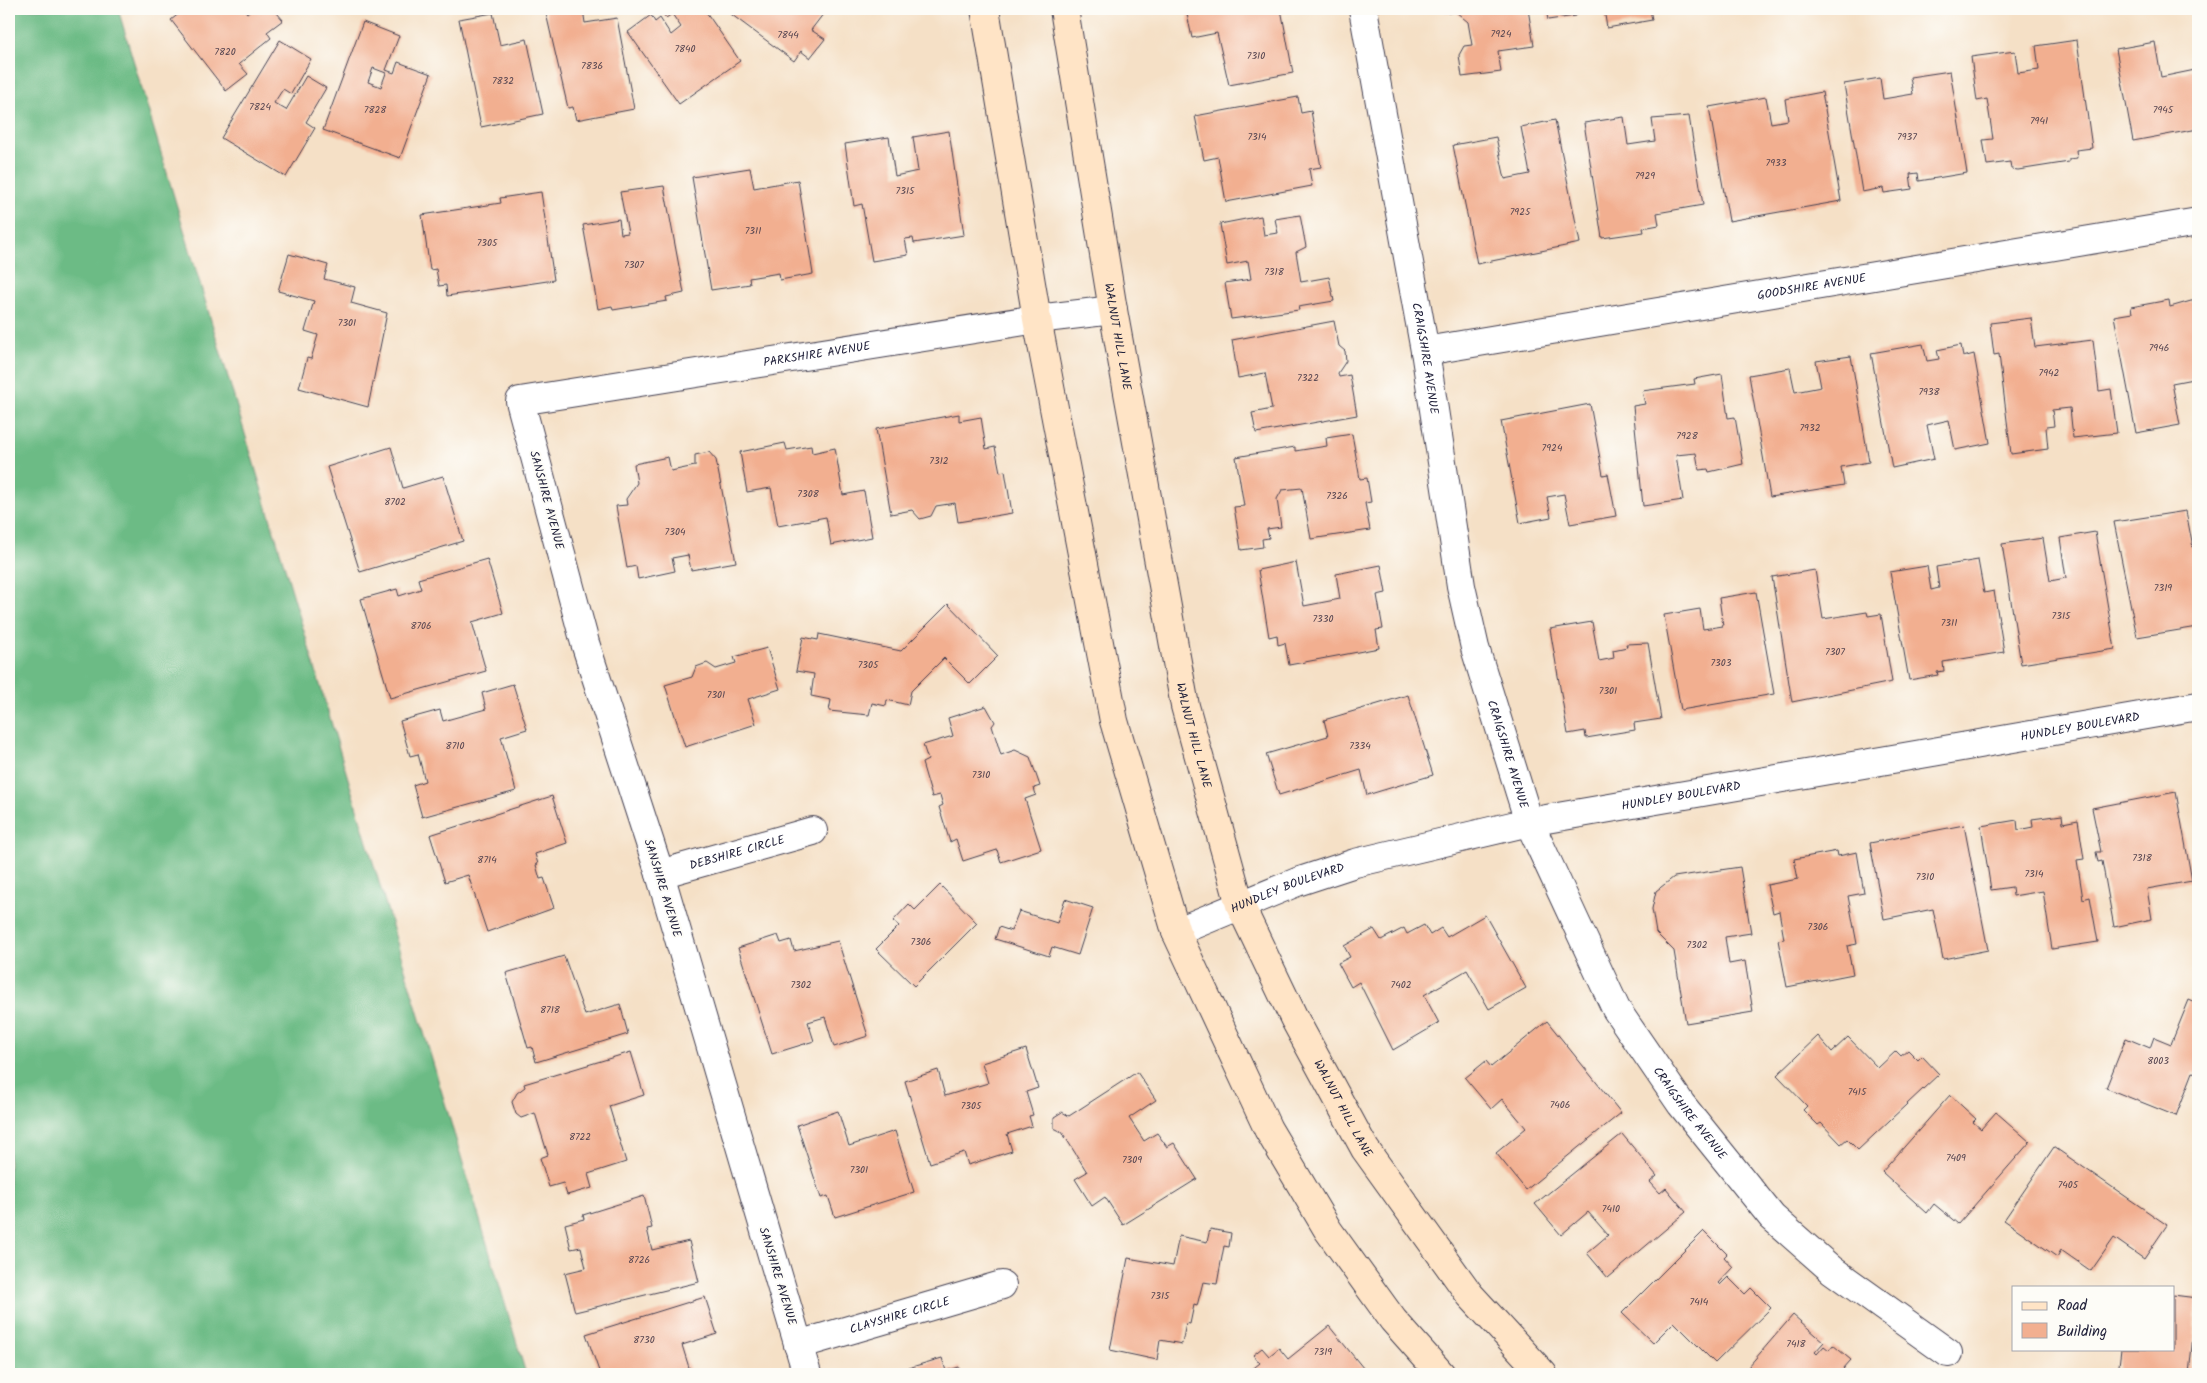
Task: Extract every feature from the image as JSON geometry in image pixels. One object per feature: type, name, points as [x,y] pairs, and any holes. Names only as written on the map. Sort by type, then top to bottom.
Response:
[{"type":"main road","points":[[985,9],[1037,319],[1114,721],[1176,932],[1268,1129],[1328,1230],[1393,1320],[1442,1374]]},
{"type":"main road","name":"WALNUT HILL LANE","points":[[1064,9],[1113,310],[1185,706],[1240,905],[1294,1018],[1366,1149],[1470,1295],[1543,1374]]},
{"type":"street","name":"CRAIGSHIRE AVENUE","points":[[1363,9],[1425,352],[1461,586],[1475,648],[1529,822],[1616,1009],[1681,1104],[1772,1217],[1832,1270],[1948,1353]]},
{"type":"street","name":"GOODSHIRE AVENUE","points":[[1425,352],[2198,222]]},
{"type":"street","name":"PARKSHIRE AVENUE","points":[[520,401],[1037,319],[1113,310]]},
{"type":"street","name":"SANSHIRE AVENUE","points":[[520,401],[585,643],[660,874],[807,1374]]},
{"type":"street","name":"HUNDLEY BOULEVARD","points":[[1176,932],[1296,882],[1354,863],[1529,822],[2198,706]]},
{"type":"street","name":"DEBSHIRE CIRCLE","points":[[660,874],[813,831]]},
{"type":"street","name":"CLAYSHIRE CIRCLE","points":[[798,1345],[1002,1285]]},
{"type":"green space","points":[[9,9],[118,9],[526,1374],[9,1374]]},
{"type":"building","points":[[185,9],[243,9],[247,13],[252,9],[282,9],[277,13],[283,20],[267,32],[271,38],[239,64],[248,74],[226,91],[171,20]]},
{"type":"building","points":[[545,9],[583,9],[585,23],[617,18],[634,109],[576,120],[573,107],[568,108]]},
{"type":"building","points":[[660,9],[704,9],[740,61],[679,104],[628,32],[651,15],[655,22],[660,18],[671,35],[681,27],[672,14],[666,18]]},
{"type":"building","points":[[724,9],[827,9],[811,30],[825,39],[810,58],[801,51],[794,61]]},
{"type":"building","points":[[1186,9],[1229,9],[1229,11],[1281,9],[1293,73],[1229,85],[1217,33],[1192,38]]},
{"type":"building","points":[[1442,9],[1528,9],[1534,46],[1498,51],[1501,72],[1462,77],[1459,55],[1464,46],[1472,45],[1468,22],[1456,12],[1448,13]]},
{"type":"building","points":[[1546,9],[1579,9],[1575,16],[1548,20]]},
{"type":"building","points":[[1604,9],[1650,9],[1652,20],[1607,28]]},
{"type":"building","points":[[493,13],[500,45],[527,39],[543,114],[481,127],[459,19]]},
{"type":"building","points":[[363,22],[399,36],[386,70],[394,73],[398,62],[431,74],[400,158],[323,130]],"holes":[[[373,68],[386,73],[381,87],[368,82]]]},
{"type":"building","points":[[280,40],[311,59],[291,94],[283,89],[274,103],[286,110],[306,76],[326,88],[306,122],[315,128],[286,177],[221,138]]},
{"type":"building","points":[[2077,40],[2092,148],[2076,150],[2077,158],[2069,159],[2069,162],[2018,170],[2011,169],[2010,162],[1987,165],[1983,140],[1993,139],[1987,99],[1977,101],[1971,57],[2015,51],[2018,73],[2039,70],[2036,46]]},
{"type":"building","points":[[2155,42],[2161,77],[2195,70],[2198,88],[2198,129],[2133,141],[2116,49]]},
{"type":"building","points":[[1950,71],[1967,173],[1919,181],[1918,173],[1910,174],[1912,189],[1884,193],[1883,188],[1862,192],[1844,84],[1880,78],[1883,99],[1913,94],[1910,77]]},
{"type":"building","points":[[1822,92],[1841,201],[1729,221],[1709,107],[1766,97],[1771,123],[1788,120],[1785,99]]},
{"type":"building","points":[[1298,97],[1301,113],[1311,111],[1321,167],[1309,169],[1312,186],[1226,202],[1218,157],[1204,160],[1195,116]]},
{"type":"building","points":[[1689,116],[1703,205],[1657,213],[1659,225],[1643,228],[1644,232],[1602,238],[1584,123],[1624,117],[1628,145],[1655,141],[1652,119]]},
{"type":"building","points":[[1555,120],[1580,243],[1477,264],[1453,145],[1496,137],[1505,179],[1530,174],[1521,127]]},
{"type":"building","points":[[949,131],[964,235],[914,243],[913,238],[905,239],[908,255],[872,261],[862,204],[854,206],[845,144],[889,137],[895,176],[918,171],[913,137]]},
{"type":"building","points":[[750,168],[754,188],[798,180],[813,274],[780,280],[779,273],[749,278],[750,284],[711,290],[692,177]]},
{"type":"building","points":[[664,186],[684,293],[666,297],[667,301],[613,310],[612,306],[598,309],[583,225],[619,219],[621,234],[628,233],[620,192]]},
{"type":"building","points":[[541,192],[554,280],[447,296],[446,285],[439,286],[436,269],[430,270],[422,215],[501,203],[500,198]]},
{"type":"building","points":[[1300,215],[1306,247],[1296,252],[1301,282],[1329,277],[1334,301],[1298,307],[1299,310],[1231,319],[1225,283],[1251,279],[1248,261],[1227,265],[1220,224],[1261,216],[1264,235],[1278,233],[1275,219]]},
{"type":"building","points":[[289,254],[328,265],[324,279],[355,287],[351,303],[387,313],[368,407],[299,388],[307,358],[311,359],[318,335],[305,331],[314,301],[278,291]]},
{"type":"building","points":[[2198,299],[2198,378],[2172,383],[2180,425],[2136,433],[2114,316],[2132,313],[2131,307],[2169,300],[2170,307]]},
{"type":"building","points":[[2031,318],[2035,347],[2093,340],[2099,391],[2111,389],[2117,433],[2073,438],[2070,408],[2052,410],[2054,426],[2046,427],[2048,449],[2011,454],[1999,354],[1994,355],[1990,323]]},
{"type":"building","points":[[1334,321],[1339,346],[1345,351],[1346,361],[1338,373],[1339,377],[1350,375],[1357,415],[1256,433],[1252,413],[1272,409],[1265,373],[1238,378],[1232,340]]},
{"type":"building","points":[[1923,344],[1927,361],[1939,359],[1937,350],[1961,345],[1963,357],[1974,354],[1990,443],[1955,450],[1949,420],[1927,425],[1934,459],[1892,468],[1871,353]]},
{"type":"building","points":[[1851,356],[1869,462],[1841,467],[1844,485],[1770,497],[1749,375],[1790,368],[1795,392],[1821,387],[1816,361]]},
{"type":"building","points":[[1722,374],[1728,418],[1735,417],[1743,464],[1709,472],[1708,469],[1699,470],[1696,453],[1676,455],[1683,500],[1643,506],[1633,406],[1645,404],[1642,391],[1695,384],[1694,379]]},
{"type":"building","points":[[1590,404],[1603,475],[1608,474],[1616,516],[1570,524],[1564,494],[1547,497],[1551,517],[1520,523],[1501,421]]},
{"type":"building","points":[[959,414],[959,421],[981,417],[986,449],[995,447],[1000,472],[1005,471],[1012,513],[958,522],[955,503],[936,506],[931,516],[920,519],[912,510],[891,514],[876,429]]},
{"type":"building","points":[[1352,434],[1360,479],[1367,478],[1371,502],[1365,503],[1370,530],[1311,539],[1302,488],[1282,490],[1277,499],[1281,527],[1267,529],[1269,538],[1262,539],[1263,547],[1241,550],[1234,507],[1244,506],[1236,457],[1295,447],[1295,451],[1327,446],[1326,438]]},
{"type":"building","points":[[785,443],[787,450],[811,446],[812,453],[835,448],[843,495],[864,491],[872,537],[831,545],[826,517],[778,526],[771,488],[747,492],[740,452]]},
{"type":"building","points":[[391,447],[403,488],[443,476],[463,541],[360,572],[327,467]]},
{"type":"building","points":[[709,452],[716,460],[736,562],[691,570],[688,555],[672,558],[675,571],[638,579],[636,566],[627,568],[616,506],[627,505],[626,499],[637,483],[634,464],[668,457],[671,471],[695,466],[695,455]]},
{"type":"building","points":[[2186,511],[2193,548],[2198,547],[2198,627],[2137,637],[2114,522]]},
{"type":"building","points":[[2095,532],[2115,649],[2021,664],[2002,544],[2043,538],[2050,581],[2066,578],[2060,538]]},
{"type":"building","points":[[487,559],[503,613],[472,622],[486,671],[390,698],[361,599],[397,589],[399,596],[421,589],[418,579]]},
{"type":"building","points":[[1978,560],[1984,593],[1994,591],[2004,652],[1943,662],[1944,671],[1937,672],[1938,675],[1909,680],[1890,572],[1927,566],[1931,590],[1939,588],[1936,567]]},
{"type":"building","points":[[1296,562],[1304,606],[1340,599],[1336,574],[1381,565],[1386,593],[1377,595],[1383,629],[1376,630],[1379,648],[1289,665],[1285,643],[1278,645],[1277,635],[1269,637],[1258,570]]},
{"type":"building","points":[[1815,570],[1823,619],[1867,612],[1868,616],[1881,614],[1892,682],[1792,702],[1772,577]]},
{"type":"building","points":[[1756,592],[1774,694],[1681,710],[1664,615],[1700,609],[1703,629],[1723,626],[1719,598]]},
{"type":"building","points":[[948,604],[998,656],[970,684],[944,658],[911,691],[908,705],[887,700],[886,706],[872,703],[869,715],[829,711],[831,700],[811,696],[814,674],[796,671],[803,637],[818,640],[819,634],[901,651]]},
{"type":"building","points":[[1592,622],[1599,661],[1614,658],[1613,650],[1627,647],[1626,644],[1648,643],[1661,719],[1634,723],[1635,730],[1586,738],[1585,731],[1568,734],[1550,629]]},
{"type":"building","points":[[767,648],[780,689],[748,699],[756,724],[685,747],[665,685],[692,677],[696,667],[707,663],[716,669],[736,663],[734,657]]},
{"type":"building","points":[[513,684],[527,729],[501,737],[516,791],[422,817],[413,785],[425,781],[418,754],[410,756],[400,721],[440,710],[443,721],[486,709],[482,693]]},
{"type":"building","points":[[1408,695],[1433,775],[1367,795],[1361,770],[1279,795],[1266,754],[1328,736],[1324,720]]},
{"type":"building","points":[[986,706],[995,722],[992,726],[1001,755],[1015,750],[1030,757],[1040,786],[1034,788],[1036,795],[1025,799],[1041,849],[1001,862],[997,850],[963,861],[956,839],[950,842],[939,807],[943,805],[940,795],[932,797],[922,763],[928,760],[923,745],[953,736],[948,718]]},
{"type":"building","points":[[2176,792],[2192,881],[2147,889],[2152,919],[2114,927],[2102,861],[2098,862],[2096,852],[2101,852],[2092,808]]},
{"type":"building","points":[[552,796],[567,843],[535,854],[540,879],[544,878],[554,908],[487,932],[468,875],[445,882],[430,835]]},
{"type":"building","points":[[2062,815],[2063,823],[2078,820],[2084,859],[2077,860],[2083,899],[2090,897],[2098,942],[2052,949],[2043,891],[2013,896],[2012,887],[1991,890],[1981,826],[2017,820],[2018,830],[2033,827],[2032,819]]},
{"type":"building","points":[[1964,825],[1988,950],[1943,959],[1933,909],[1884,919],[1870,843]]},
{"type":"building","points":[[1837,851],[1838,856],[1857,852],[1864,893],[1848,896],[1857,944],[1847,946],[1853,974],[1787,987],[1778,940],[1784,939],[1779,911],[1773,913],[1767,885],[1798,879],[1794,859]]},
{"type":"building","points":[[1740,867],[1751,933],[1725,937],[1729,964],[1745,961],[1753,1012],[1686,1023],[1674,951],[1656,933],[1652,909],[1656,891],[1674,877]]},
{"type":"building","points":[[940,885],[977,923],[914,986],[876,949],[899,926],[893,921],[909,904],[915,910]]},
{"type":"building","points":[[1065,899],[1093,908],[1078,955],[1052,947],[1049,956],[995,939],[999,927],[1011,931],[1019,911],[1057,923]]},
{"type":"building","points":[[1485,915],[1526,988],[1489,1009],[1467,970],[1424,995],[1439,1023],[1393,1050],[1359,982],[1351,987],[1338,963],[1350,957],[1344,946],[1374,929],[1381,940],[1404,928],[1407,934],[1424,925],[1430,935],[1441,928],[1447,937]]},
{"type":"building","points":[[778,935],[781,943],[791,940],[794,951],[838,941],[868,1036],[834,1047],[825,1017],[808,1022],[814,1041],[772,1054],[738,948]]},
{"type":"building","points":[[564,956],[585,1015],[620,1004],[628,1034],[536,1062],[532,1047],[528,1048],[506,973]]},
{"type":"building","points":[[2189,1000],[2198,1004],[2198,1074],[2193,1072],[2176,1116],[2106,1088],[2126,1038],[2150,1048],[2154,1037],[2171,1044]]},
{"type":"building","points":[[1547,1021],[1621,1113],[1526,1190],[1496,1153],[1526,1128],[1502,1099],[1491,1109],[1465,1078],[1486,1061],[1491,1067]]},
{"type":"building","points":[[1818,1036],[1832,1052],[1848,1037],[1878,1068],[1896,1051],[1901,1056],[1908,1050],[1918,1060],[1922,1056],[1939,1074],[1858,1150],[1847,1139],[1841,1144],[1821,1123],[1818,1125],[1803,1110],[1807,1106],[1777,1075]]},
{"type":"building","points":[[1026,1049],[1038,1088],[1026,1092],[1033,1115],[1029,1116],[1032,1126],[1007,1134],[1012,1151],[968,1165],[964,1152],[930,1163],[905,1081],[938,1070],[945,1096],[988,1083],[982,1063]]},
{"type":"building","points":[[631,1052],[644,1095],[609,1106],[626,1162],[588,1174],[592,1188],[567,1195],[563,1183],[549,1187],[540,1158],[548,1155],[535,1113],[521,1118],[516,1114],[512,1102],[517,1093],[525,1087],[524,1084]]},
{"type":"building","points":[[1137,1072],[1156,1100],[1129,1118],[1144,1141],[1157,1133],[1167,1147],[1174,1143],[1197,1179],[1123,1225],[1105,1197],[1092,1206],[1075,1179],[1087,1172],[1062,1132],[1054,1128],[1054,1117],[1062,1112],[1069,1116]]},
{"type":"building","points":[[1950,1095],[1976,1119],[1973,1122],[1981,1129],[1996,1112],[2030,1142],[1958,1224],[1934,1204],[1927,1213],[1882,1172]]},
{"type":"building","points":[[838,1111],[849,1146],[895,1131],[914,1192],[835,1217],[828,1196],[821,1198],[797,1125]]},
{"type":"building","points":[[1622,1134],[1657,1176],[1650,1182],[1660,1193],[1666,1188],[1686,1212],[1608,1278],[1587,1253],[1608,1235],[1588,1212],[1561,1235],[1535,1204]]},
{"type":"building","points":[[2054,1147],[2167,1225],[2144,1259],[2114,1238],[2091,1271],[2061,1250],[2057,1257],[2004,1220]]},
{"type":"building","points":[[644,1196],[652,1228],[647,1229],[652,1250],[689,1241],[699,1282],[575,1312],[565,1273],[586,1268],[581,1247],[571,1249],[565,1224],[584,1219],[583,1215]]},
{"type":"building","points":[[1210,1229],[1231,1233],[1229,1247],[1224,1246],[1217,1284],[1203,1282],[1197,1306],[1194,1305],[1190,1324],[1186,1323],[1182,1344],[1160,1340],[1157,1360],[1110,1350],[1128,1258],[1173,1266],[1179,1236],[1207,1242]]},
{"type":"building","points":[[1704,1231],[1727,1254],[1724,1257],[1733,1267],[1718,1283],[1720,1285],[1728,1277],[1745,1294],[1751,1288],[1771,1308],[1715,1363],[1674,1322],[1653,1343],[1622,1313]]},
{"type":"building","points":[[2174,1295],[2197,1298],[2189,1374],[2118,1374],[2121,1350],[2174,1350]]},
{"type":"building","points":[[705,1297],[717,1334],[682,1345],[691,1374],[600,1374],[586,1334]]},
{"type":"building","points":[[1793,1315],[1824,1342],[1815,1352],[1817,1354],[1824,1346],[1829,1350],[1833,1345],[1851,1360],[1843,1369],[1850,1374],[1742,1374]]},
{"type":"building","points":[[1329,1326],[1368,1374],[1253,1374],[1250,1371],[1260,1363],[1253,1355],[1262,1348],[1269,1356],[1279,1348],[1288,1359]]},
{"type":"building","points":[[942,1358],[946,1371],[959,1367],[961,1374],[888,1374]]}]
